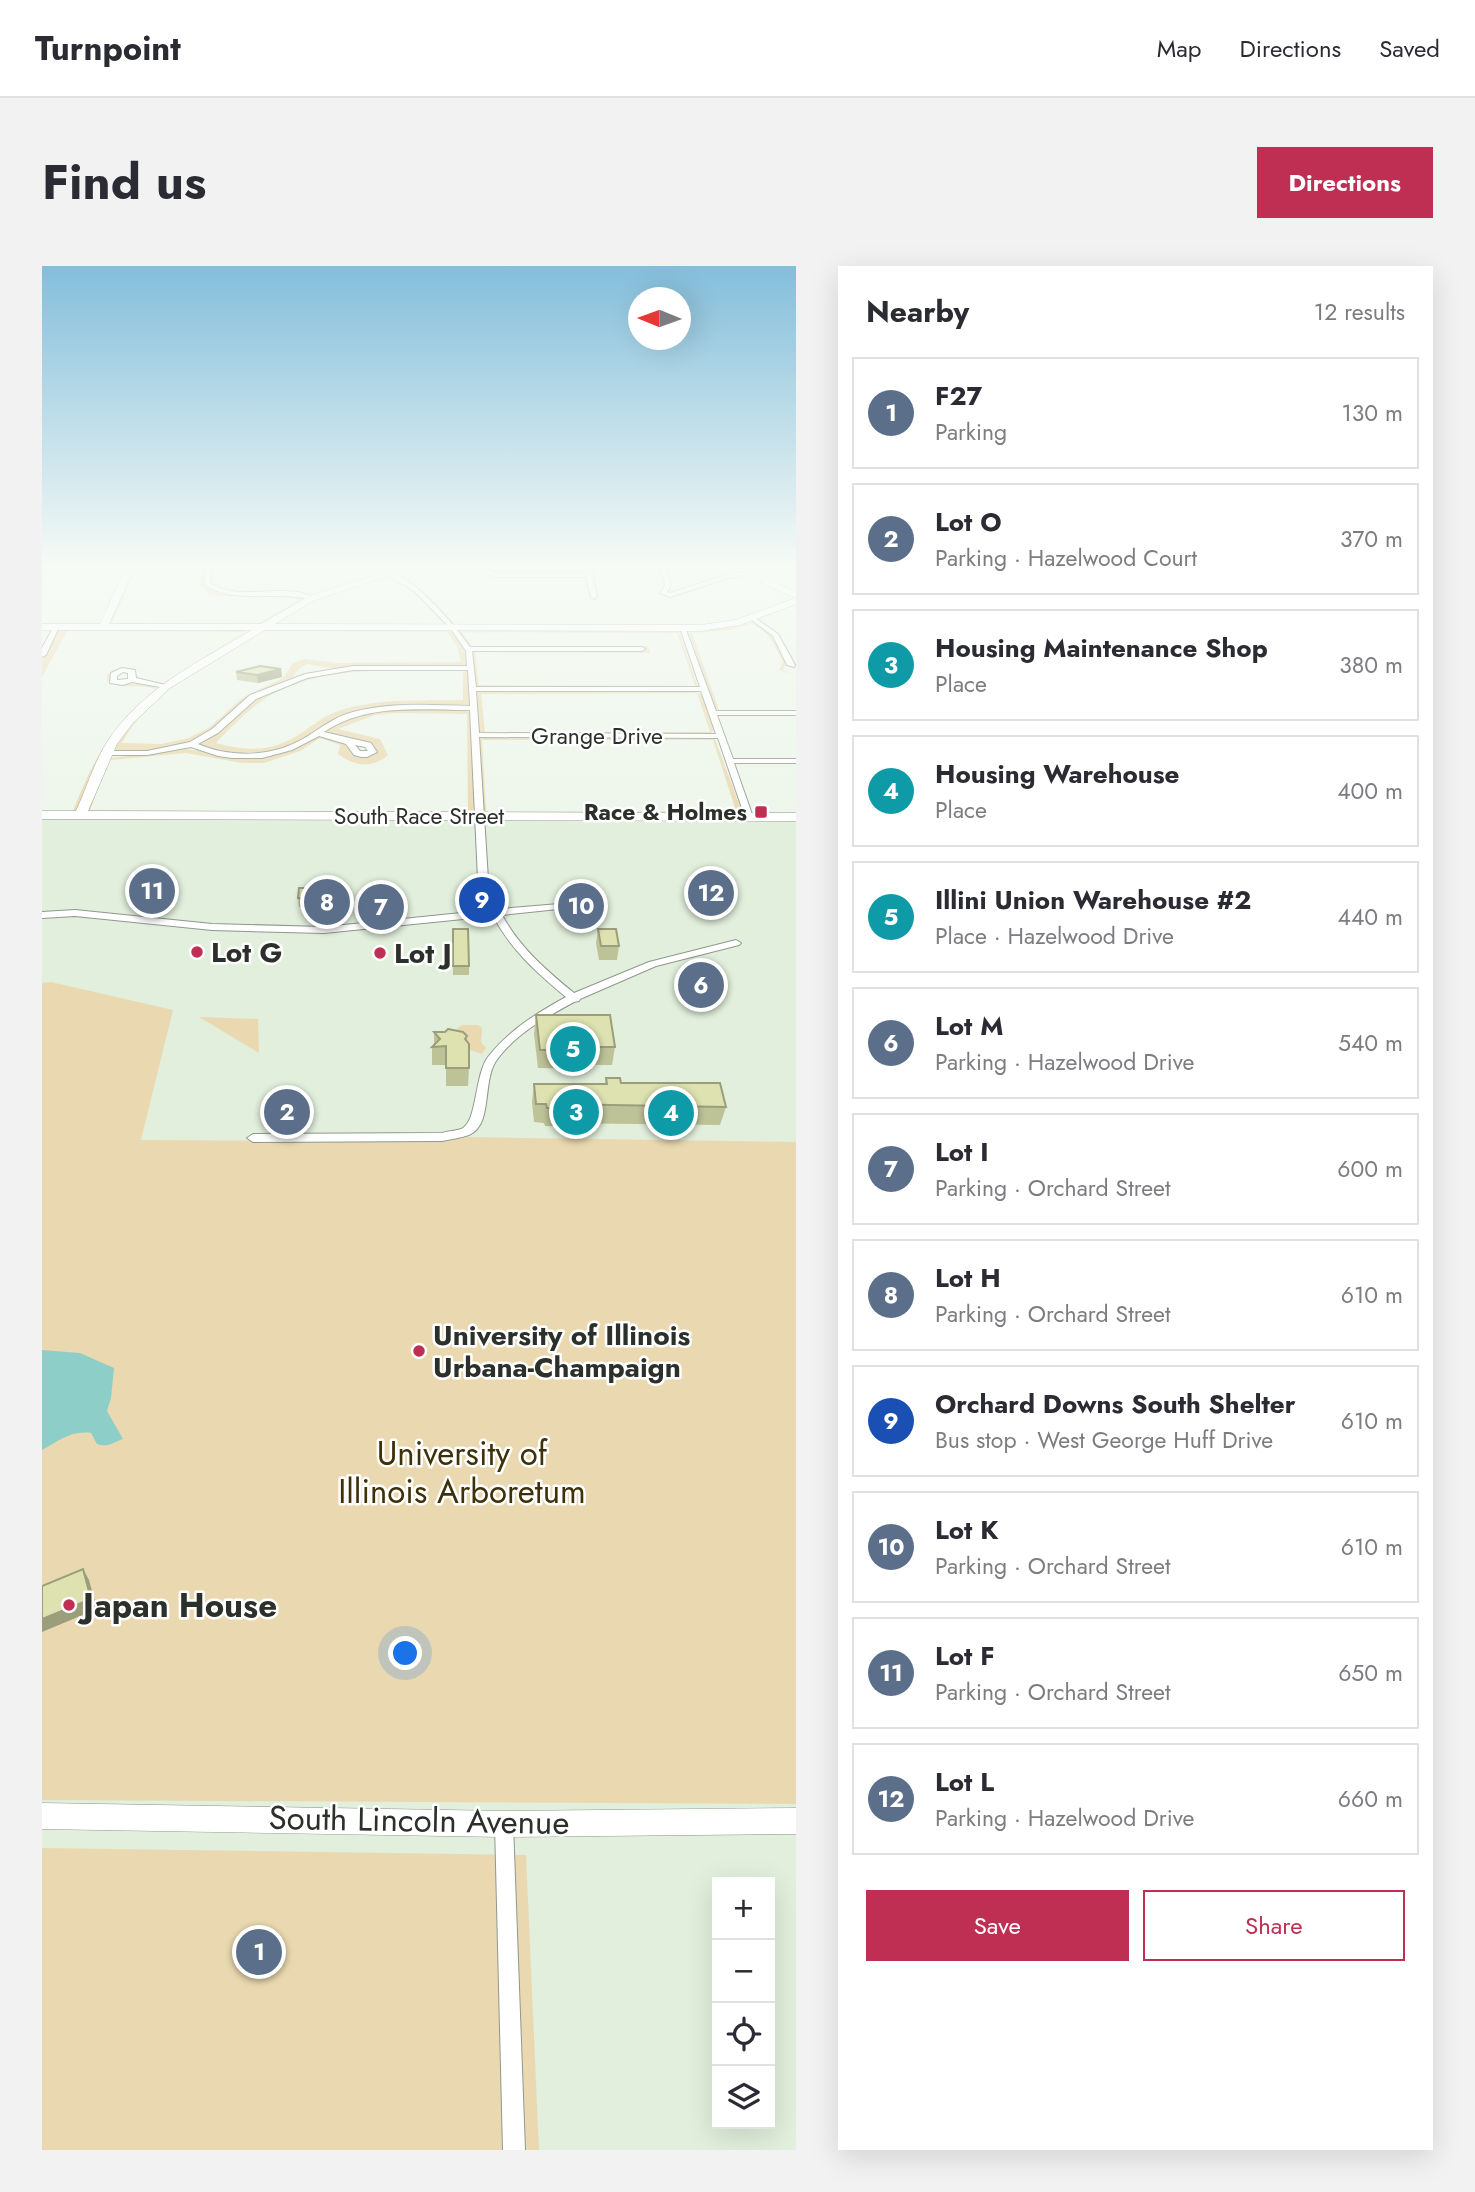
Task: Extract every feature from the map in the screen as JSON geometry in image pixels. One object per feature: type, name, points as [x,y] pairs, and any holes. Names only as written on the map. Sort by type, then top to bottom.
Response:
[{"type":"street","points":[[80,815],[107,753],[126,724],[166,686],[214,657]]},
{"type":"street","points":[[469,657],[481,868],[495,911],[511,939],[523,954],[575,999]]},
{"type":"street","points":[[693,657],[748,817]]},
{"type":"street","points":[[107,753],[147,753],[192,744],[215,731],[253,697],[299,677],[362,667],[471,668]]},
{"type":"street","points":[[132,680],[166,686]]},
{"type":"street","points":[[472,689],[704,689]]},
{"type":"street","points":[[192,744],[231,754],[256,755],[290,748],[336,720],[366,711],[473,708]]},
{"type":"street","points":[[713,713],[796,713]]},
{"type":"street","points":[[318,733],[349,742]]},
{"type":"street","name":"Grange Drive","points":[[474,735],[720,736]]},
{"type":"street","points":[[729,761],[796,761]]},
{"type":"street","name":"South Race Street","points":[[42,815],[796,817]]},
{"type":"street","points":[[42,915],[90,914],[212,927],[300,930],[384,925],[568,905]]},
{"type":"street","points":[[253,1138],[455,1136],[476,1124],[483,1077],[496,1053],[530,1022],[606,983],[672,958],[736,943]]},
{"type":"street","name":"South Lincoln Avenue","points":[[42,1816],[504,1824],[796,1821]]},
{"type":"street","points":[[504,1824],[514,2150]]},
{"type":"shaded area","name":"University of Illinois Urbana-Champaign","points":[[42,818],[796,820],[796,2150],[42,2150]]},
{"type":"green space","points":[[44,657],[53,657],[42,677]]},
{"type":"green space","points":[[205,657],[206,657],[165,683],[162,684]]},
{"type":"green space","points":[[219,657],[185,678],[149,707],[122,743],[161,744],[189,738],[210,727],[242,698],[283,678],[293,663],[305,659],[337,663],[461,662],[460,657],[466,657],[467,665],[335,669],[307,664],[292,678],[260,692],[227,720],[192,742],[156,751],[114,752],[122,734],[136,716],[177,682]]},
{"type":"green space","points":[[473,657],[476,657],[479,685],[695,686],[685,657],[688,657],[698,687],[479,687],[475,684]]},
{"type":"green space","points":[[697,657],[700,657],[719,710],[796,712],[726,712],[715,709]]},
{"type":"green space","points":[[780,657],[783,657],[786,664],[783,670],[796,675],[779,670],[783,663]]},
{"type":"green space","points":[[133,669],[139,679],[162,684],[137,679],[126,670],[111,674],[110,681],[115,685],[107,681],[107,675],[113,670]]},
{"type":"green space","points":[[356,669],[468,670],[469,705],[400,707],[339,717],[301,741],[278,751],[237,753],[200,745],[260,696],[304,678]],"holes":[[[384,671],[463,671],[463,700],[359,705],[333,713],[292,739],[271,747],[250,749],[216,743],[259,703],[281,690],[331,675]]]},
{"type":"green space","points":[[143,684],[158,689],[126,719],[78,809],[75,811],[42,813],[73,811],[89,774],[115,730],[140,703],[156,689],[117,685]]},
{"type":"green space","points":[[694,691],[702,695],[714,731],[707,735],[481,734],[478,732],[476,692]],"holes":[[[697,693],[710,732],[485,732],[481,694]]]},
{"type":"green space","points":[[406,708],[458,709],[470,712],[475,805],[471,814],[92,813],[87,809],[110,758],[186,749],[256,758],[288,751],[319,735],[343,742],[357,756],[370,757],[376,750],[369,745],[323,732],[336,722],[369,711]],"holes":[[[467,714],[468,813],[90,810],[111,760],[186,753],[242,763],[264,763],[300,751],[320,738],[340,745],[338,754],[344,758],[369,764],[388,755],[380,739],[338,729],[375,715]]]},
{"type":"green space","points":[[488,737],[715,739],[741,809],[739,814],[731,815],[488,814],[481,808],[479,740]],"holes":[[[482,740],[713,740],[736,811],[486,812]]]},
{"type":"green space","name":"University of Illinois Arboretum","points":[[51,982],[173,1010],[141,1140],[437,1142],[464,1137],[796,1142],[796,1804],[42,1800],[42,983]]},
{"type":"green space","points":[[199,1017],[258,1019],[259,1053]]},
{"type":"green space","points":[[462,1025],[478,1025],[482,1028],[481,1042],[486,1048],[482,1054],[456,1045],[454,1031]]},
{"type":"green space","points":[[42,1848],[526,1855],[539,2150],[42,2150]]},
{"type":"water","points":[[42,1350],[80,1353],[114,1368],[107,1411],[123,1439],[101,1445],[97,1444],[91,1433],[84,1432],[65,1437],[42,1450]]},
{"type":"building","points":[[260,666],[281,669],[257,675],[236,672]]},
{"type":"building","points":[[299,888],[320,888],[319,898],[298,898]]},
{"type":"building","points":[[453,929],[468,929],[469,966],[453,966]]},
{"type":"building","points":[[598,929],[616,929],[619,946],[601,946]]},
{"type":"building","points":[[536,1015],[610,1015],[615,1047],[593,1047],[593,1050],[540,1050]]},
{"type":"building","points":[[448,1029],[463,1032],[467,1036],[465,1039],[469,1044],[469,1068],[446,1068],[446,1046],[432,1047],[440,1039],[434,1032],[445,1032]]},
{"type":"building","points":[[606,1078],[620,1078],[621,1083],[720,1083],[726,1107],[555,1104],[555,1108],[547,1108],[546,1104],[536,1104],[534,1084],[607,1084]]},
{"type":"building","points":[[83,1569],[91,1599],[42,1619],[42,1586]]},
{"type":"place","name":"Race & Holmes","points":[[761,812]]},
{"type":"place","name":"Lot F","points":[[152,891]]},
{"type":"place","name":"Lot L","points":[[711,893]]},
{"type":"place","name":"Orchard Downs South Shelter","points":[[482,900]]},
{"type":"place","name":"Lot H","points":[[327,902]]},
{"type":"place","name":"Lot K","points":[[581,906]]},
{"type":"place","name":"Lot I","points":[[381,907]]},
{"type":"place","name":"Lot G","points":[[197,952]]},
{"type":"place","name":"Lot J","points":[[380,953]]},
{"type":"place","name":"Lot M","points":[[701,985]]},
{"type":"place","name":"Illini Union Warehouse #2","points":[[573,1049]]},
{"type":"place","name":"Lot O","points":[[287,1112]]},
{"type":"place","name":"Housing Maintenance Shop","points":[[576,1112]]},
{"type":"place","name":"Housing Warehouse","points":[[671,1113]]},
{"type":"place","name":"University of Illinois Urbana-Champaign","points":[[419,1351]]},
{"type":"place","name":"Japan House","points":[[69,1605]]},
{"type":"place","name":"F27","points":[[259,1952]]}]
